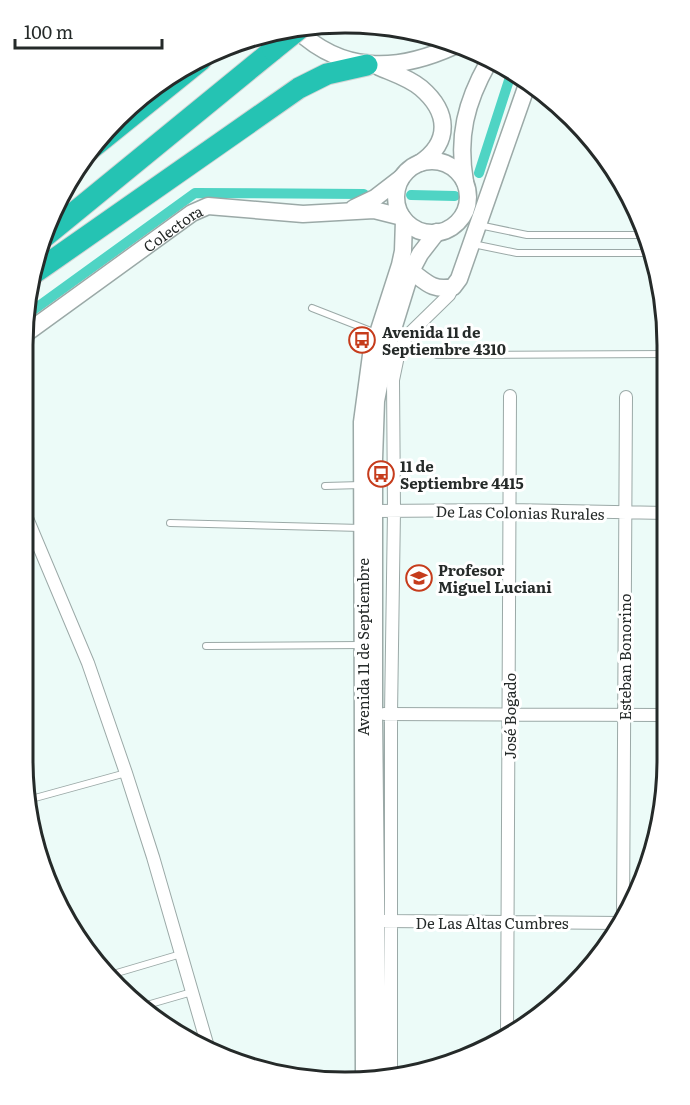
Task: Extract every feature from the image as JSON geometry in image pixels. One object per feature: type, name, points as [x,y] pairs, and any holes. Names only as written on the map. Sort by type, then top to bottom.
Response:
[{"type":"highway","points":[[57,226],[287,39]]},
{"type":"highway","points":[[43,267],[299,88],[327,74],[371,65]]},
{"type":"highway","points":[[139,110],[156,97]]},
{"type":"main road","points":[[303,36],[328,53],[371,65],[415,84],[429,96],[437,109],[443,131],[440,143],[434,152],[409,169],[401,178],[397,188],[396,198],[403,219],[419,230],[437,232],[452,226],[463,214],[468,199],[461,161],[464,124],[475,88],[486,67]]},
{"type":"main road","points":[[371,65],[406,62],[443,50]]},
{"type":"main road","points":[[411,271],[433,287],[440,289],[453,287],[462,274],[525,91]]},
{"type":"main road","points":[[420,163],[432,161],[444,163],[454,169],[465,183]]},
{"type":"main road","name":"Colectora","points":[[348,211],[375,198],[401,178]]},
{"type":"main road","name":"Colectora","points":[[34,328],[198,210],[208,206],[303,214],[374,210],[403,219]]},
{"type":"main road","name":"Avenida 11 de Septiembre","points":[[376,714],[362,645],[364,400],[370,355],[403,251],[403,219]]},
{"type":"main road","name":"Avenida 11 de Septiembre","points":[[378,1070],[375,413],[380,376],[411,271],[425,246],[437,232]]},
{"type":"main road","name":"Avenida 11 de Septiembre","points":[[365,1071],[377,921]]},
{"type":"street","points":[[390,1068],[377,921],[376,714],[394,510],[395,368],[407,336],[449,294],[453,287]]},
{"type":"street","name":"José Bogado","points":[[507,1026],[510,396]]},
{"type":"street","name":"Esteban Bonorino","points":[[623,901],[626,397]]},
{"type":"street","name":"De Las Colonias Rurales","points":[[374,511],[510,510],[657,513]]},
{"type":"street","points":[[33,533],[88,663],[126,773],[206,1039]]},
{"type":"street","points":[[376,714],[657,715]]},
{"type":"street","name":"De Las Altas Cumbres","points":[[377,921],[611,923]]},
{"type":"lane","points":[[479,225],[527,235],[636,235]]},
{"type":"lane","points":[[472,244],[517,253],[643,253]]},
{"type":"lane","points":[[312,308],[377,333]]},
{"type":"lane","points":[[437,356],[657,354]]},
{"type":"lane","points":[[325,486],[362,485]]},
{"type":"lane","points":[[170,523],[362,528]]},
{"type":"lane","points":[[206,646],[362,645]]},
{"type":"lane","points":[[36,798],[126,773]]},
{"type":"lane","points":[[117,973],[182,954]]},
{"type":"lane","points":[[150,1004],[193,992]]},
{"type":"waterway","points":[[479,173],[509,80]]},
{"type":"waterway","points":[[36,308],[195,193],[364,194]]},
{"type":"waterway","points":[[411,195],[455,196]]},
{"type":"place","name":"Avenida 11 de Septiembre 4310","points":[[362,340]]},
{"type":"place","name":"11 de Septiembre 4415","points":[[381,474]]},
{"type":"place","name":"Profesor Miguel Luciani","points":[[419,578]]}]
